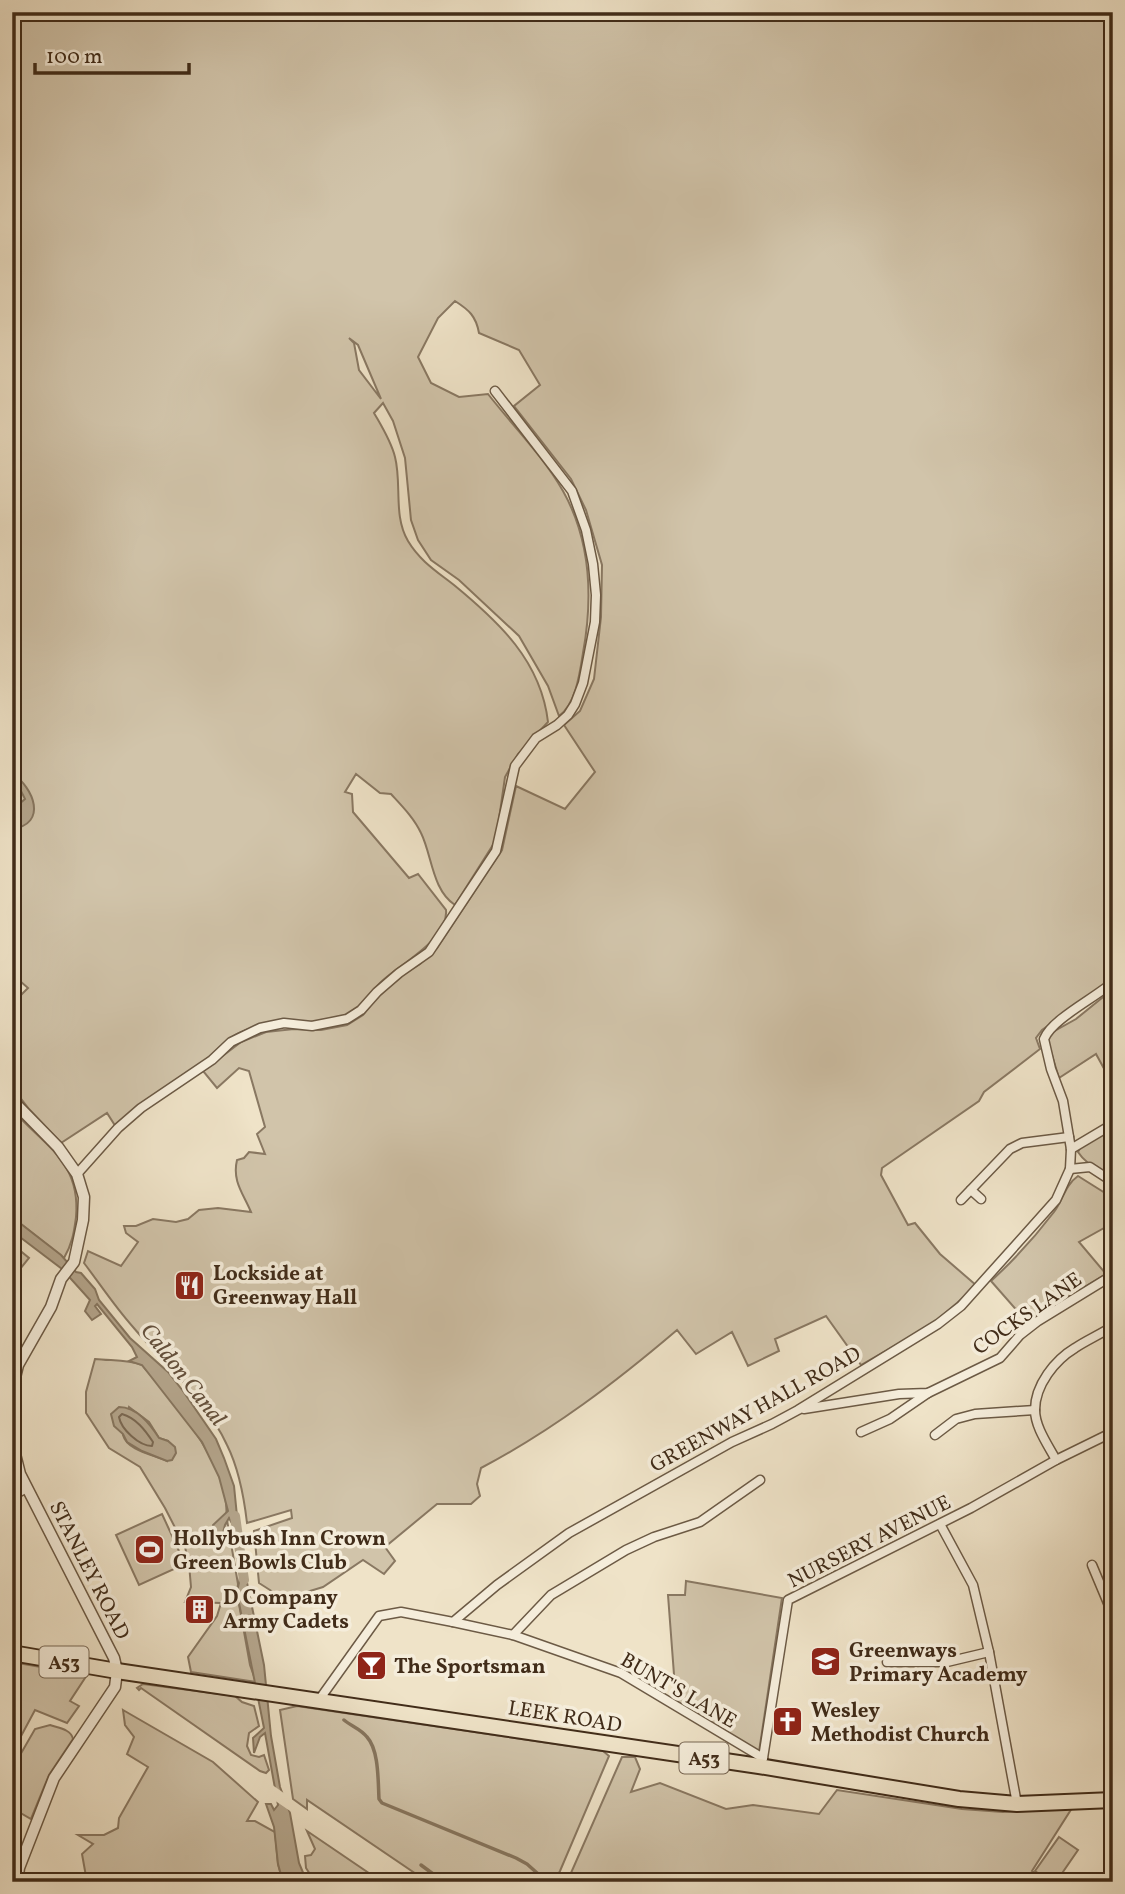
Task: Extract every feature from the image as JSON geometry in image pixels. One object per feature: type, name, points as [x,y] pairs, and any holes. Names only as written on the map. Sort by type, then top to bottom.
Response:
[{"type":"highway","name":"LEEK ROAD","points":[[12,1653],[117,1671],[761,1762],[960,1799],[1017,1804],[1113,1800]]},
{"type":"street","points":[[77,1174],[118,1128],[141,1108],[212,1060],[231,1042],[260,1028],[284,1023],[312,1026],[347,1019],[361,1010],[399,973],[429,953],[496,851],[515,766],[536,738],[557,725],[575,704],[586,674],[595,622],[593,564],[586,530],[572,491],[495,391]]},
{"type":"street","name":"GREENWAY HALL ROAD","points":[[453,1622],[497,1585],[569,1533],[732,1441],[798,1410],[939,1324],[961,1306],[1056,1200],[1070,1169],[1071,1149],[1063,1101],[1044,1039],[1057,1022],[1113,982]]},
{"type":"street","points":[[12,1100],[58,1147],[77,1174],[84,1198],[83,1220],[74,1262],[61,1279],[51,1307],[18,1365],[12,1390]]},
{"type":"street","points":[[1071,1149],[1113,1124]]},
{"type":"street","points":[[961,1200],[1010,1149],[1022,1143],[1069,1137]]},
{"type":"street","points":[[1070,1169],[1090,1167],[1113,1182]]},
{"type":"street","points":[[971,1190],[981,1199]]},
{"type":"street","name":"COCKS LANE","points":[[798,1410],[899,1394],[928,1393],[1000,1358],[1009,1346],[1038,1321],[1113,1275]]},
{"type":"street","points":[[1056,1460],[1041,1431],[1035,1410],[1040,1387],[1052,1367],[1072,1349],[1113,1326]]},
{"type":"street","points":[[861,1432],[890,1419],[928,1393]]},
{"type":"street","points":[[934,1435],[956,1419],[975,1414],[1035,1410]]},
{"type":"street","name":"NURSERY AVENUE","points":[[761,1762],[788,1600],[940,1524],[1113,1432]]},
{"type":"street","name":"STANLEY ROAD","points":[[12,1442],[20,1474],[114,1658],[117,1671]]},
{"type":"street","points":[[513,1635],[551,1595],[626,1550],[654,1537],[700,1522],[760,1480]]},
{"type":"street","name":"STANLEY ROAD","points":[[12,1496],[27,1488]]},
{"type":"street","points":[[940,1524],[973,1585],[989,1653],[1017,1804]]},
{"type":"street","points":[[1092,1565],[1113,1615]]},
{"type":"street","points":[[319,1700],[379,1616],[401,1612],[453,1622]]},
{"type":"street","name":"BUNT'S LANE","points":[[453,1622],[513,1635],[621,1673],[761,1762]]},
{"type":"street","points":[[887,1662],[947,1662],[989,1653]]},
{"type":"street","points":[[17,1882],[16,1867],[54,1778],[115,1687],[117,1671]]},
{"type":"shaded area","points":[[12,12],[1113,12],[1113,977],[1042,1030],[1036,1038],[1040,1049],[984,1092],[979,1101],[882,1168],[881,1175],[908,1225],[915,1223],[940,1254],[977,1286],[931,1325],[861,1365],[826,1316],[775,1339],[779,1351],[748,1366],[732,1332],[696,1354],[677,1330],[583,1404],[533,1438],[481,1468],[477,1484],[480,1496],[471,1504],[437,1504],[385,1547],[395,1561],[384,1574],[363,1560],[323,1587],[284,1599],[259,1583],[254,1531],[292,1518],[291,1510],[247,1523],[238,1473],[218,1428],[196,1397],[120,1312],[84,1263],[88,1251],[121,1266],[138,1242],[126,1233],[124,1226],[136,1226],[153,1219],[176,1222],[188,1219],[199,1210],[218,1208],[251,1212],[237,1181],[237,1160],[244,1158],[249,1152],[265,1154],[257,1134],[265,1127],[249,1071],[239,1068],[217,1088],[203,1071],[241,1042],[266,1032],[321,1030],[347,1025],[363,1015],[396,979],[420,964],[437,948],[502,850],[516,786],[565,809],[595,772],[564,725],[580,711],[594,679],[601,617],[602,565],[586,510],[571,479],[514,406],[540,385],[519,350],[479,333],[471,314],[455,301],[438,318],[418,357],[431,383],[459,397],[488,394],[555,478],[572,510],[584,550],[588,612],[576,687],[570,704],[559,716],[548,686],[519,636],[459,580],[431,560],[418,540],[411,520],[405,458],[393,421],[383,403],[374,413],[395,457],[399,511],[408,541],[423,560],[487,613],[515,644],[537,680],[548,722],[518,754],[505,777],[496,840],[455,905],[447,899],[437,881],[418,828],[408,812],[391,794],[380,793],[356,774],[345,792],[352,794],[353,812],[409,878],[418,874],[446,910],[445,921],[439,932],[421,951],[380,983],[360,1006],[345,1016],[318,1022],[275,1024],[248,1029],[230,1038],[203,1062],[116,1127],[107,1113],[61,1143],[12,1087],[12,1004],[28,988],[12,974]],"holes":[[[349,338],[358,345],[381,399],[359,370],[354,343]]]},
{"type":"shaded area","points":[[1113,989],[1113,1085],[1096,1054],[1059,1078],[1047,1039],[1051,1033],[1076,1019]]},
{"type":"shaded area","points":[[12,1109],[58,1156],[73,1182],[76,1217],[64,1258],[12,1217]]},
{"type":"shaded area","points":[[1113,1128],[1113,1178],[1089,1164],[1078,1152],[1080,1148]]},
{"type":"shaded area","points":[[1078,1176],[1113,1198],[1113,1223],[1079,1242],[1106,1274],[1027,1322],[991,1281],[1039,1230]]},
{"type":"shaded area","points":[[12,1244],[29,1258],[12,1279]]},
{"type":"shaded area","points":[[95,1359],[142,1365],[200,1439],[222,1483],[226,1504],[225,1525],[227,1520],[238,1584],[237,1593],[250,1665],[256,1682],[191,1672],[188,1657],[217,1616],[221,1603],[185,1602],[191,1587],[185,1547],[140,1467],[109,1448],[86,1413],[86,1392]],"holes":[[[129,1407],[149,1422],[159,1438],[168,1441],[167,1461],[136,1449],[123,1435]]]},
{"type":"shaded area","name":"Hollybush Inn Crown Green Bowls Club","points":[[162,1514],[185,1564],[139,1585],[116,1535]]},
{"type":"shaded area","points":[[686,1581],[782,1598],[759,1752],[676,1701],[668,1595],[685,1595]]},
{"type":"shaded area","points":[[12,1662],[87,1675],[70,1701],[79,1706],[67,1723],[35,1710],[12,1753]]},
{"type":"shaded area","points":[[143,1684],[235,1696],[254,1706],[259,1726],[249,1733],[247,1746],[251,1755],[264,1755],[269,1770],[266,1773],[260,1771],[141,1688],[137,1688]]},
{"type":"shaded area","points":[[297,1706],[603,1751],[609,1756],[554,1882],[428,1882],[307,1800],[307,1809],[293,1799],[280,1710]]},
{"type":"shaded area","points":[[123,1710],[213,1762],[258,1802],[247,1821],[255,1821],[275,1832],[283,1882],[87,1882],[82,1854],[93,1844],[78,1835],[104,1835],[118,1828],[119,1818],[148,1767],[127,1754],[134,1737],[125,1725]]},
{"type":"shaded area","points":[[50,1725],[67,1731],[73,1739],[49,1775],[31,1819],[12,1808],[12,1769],[35,1729]]},
{"type":"shaded area","points":[[622,1757],[635,1757],[640,1769],[631,1792],[660,1783],[726,1809],[753,1805],[819,1814],[837,1790],[962,1809],[1003,1812],[1072,1808],[1032,1871],[1048,1882],[567,1882]]},
{"type":"shaded area","points":[[307,1831],[382,1882],[315,1882],[306,1868],[305,1856],[311,1855],[315,1849]]},
{"type":"shaded area","points":[[1059,1837],[1078,1850],[1056,1882],[1050,1882],[1035,1871]]},
{"type":"water","points":[[12,773],[31,796],[34,813],[23,826],[12,829],[12,805],[18,805],[25,799],[21,791],[12,788]]},
{"type":"water","points":[[12,1217],[61,1255],[76,1272],[81,1273],[130,1338],[168,1372],[216,1439],[234,1486],[238,1526],[234,1527],[229,1518],[221,1541],[216,1541],[213,1525],[228,1511],[219,1477],[202,1442],[142,1365],[129,1361],[137,1357],[132,1347],[97,1304],[95,1306],[101,1314],[92,1320],[85,1311],[90,1300],[62,1269],[12,1231]]},
{"type":"water","points":[[119,1407],[137,1413],[159,1438],[175,1447],[176,1453],[172,1460],[167,1461],[142,1451],[127,1442],[114,1426],[111,1414]]},
{"type":"water","points":[[239,1565],[244,1568],[264,1665],[271,1736],[280,1787],[290,1813],[299,1863],[307,1882],[283,1882],[274,1827],[266,1804],[271,1804],[274,1810],[278,1805],[265,1733],[260,1737],[254,1753],[253,1738],[264,1728],[237,1593]]},
{"type":"pier","points":[[271,1784],[288,1796],[293,1813],[274,1800]]},
{"type":"waterway","name":"Caldon Canal","points":[[235,1516],[244,1580]]},
{"type":"waterway","points":[[344,1720],[362,1732],[371,1743],[377,1766],[379,1799],[382,1803],[516,1858],[546,1881]]},
{"type":"waterway","points":[[421,1865],[444,1882]]},
{"type":"place","name":"Lockside at Greenway Hall","points":[[190,1285]]},
{"type":"place","name":"Hollybush Inn Crown Green Bowls Club","points":[[150,1550]]},
{"type":"place","name":"D Company Army Cadets","points":[[200,1609]]},
{"type":"place","name":"Greenways Primary Academy","points":[[826,1662]]},
{"type":"place","name":"The Sportsman","points":[[371,1666]]},
{"type":"place","name":"Wesley Methodist Church","points":[[788,1722]]}]
